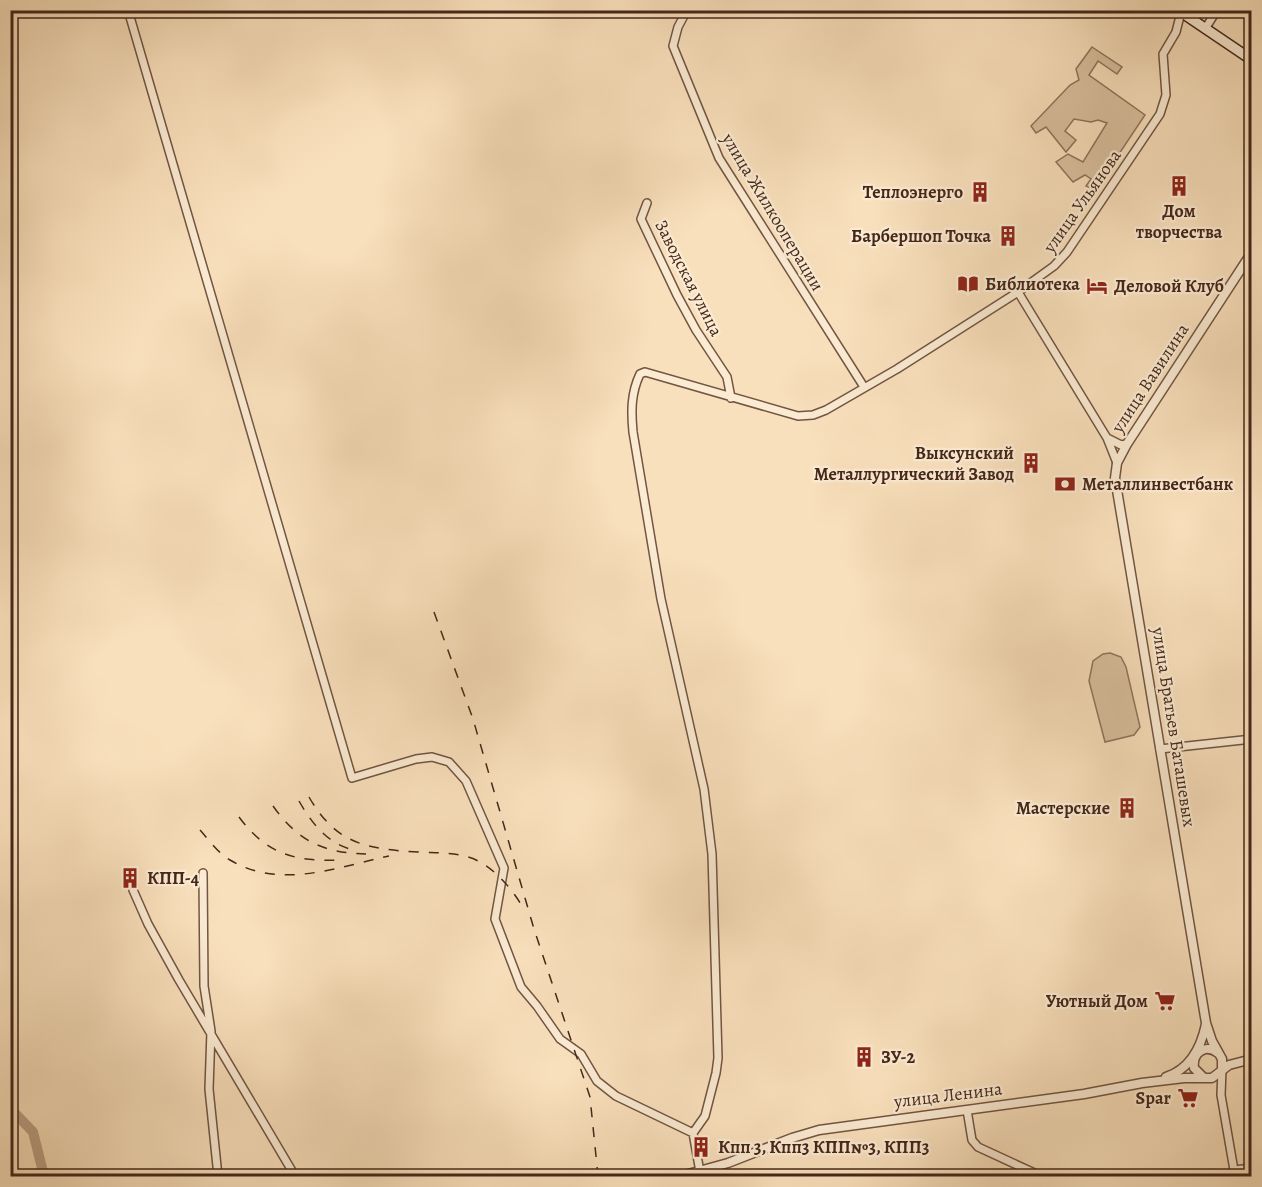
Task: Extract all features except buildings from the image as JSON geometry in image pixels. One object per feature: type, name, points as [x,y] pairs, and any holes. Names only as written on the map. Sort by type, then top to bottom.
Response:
[{"type":"main road","points":[[1179,11],[1251,60]]},
{"type":"street","points":[[128,10],[352,778],[416,759],[432,757],[449,762],[466,781],[504,868],[495,919],[521,987],[560,1039],[581,1054],[597,1081],[604,1088],[693,1133],[700,1172]]},
{"type":"street","name":"улица Жилкооперации","points":[[687,10],[678,27],[673,46],[719,158],[864,387]]},
{"type":"street","points":[[1205,29],[1217,10]]},
{"type":"street","name":"улица Ульянова","points":[[693,1133],[705,1116],[718,1058],[712,854],[704,789],[662,599],[634,441],[631,409],[636,382],[640,374],[645,372],[798,416],[813,415],[826,410],[1018,292],[1054,266],[1067,252],[1160,114],[1166,95],[1163,54],[1176,32],[1179,11]]},
{"type":"street","name":"Заводская улица","points":[[646,203],[641,219],[691,321],[727,377],[731,398]]},
{"type":"street","name":"улица Вавилина","points":[[1117,463],[1251,252]]},
{"type":"street","name":"улица Братьев Баташевых","points":[[1018,292],[1107,438],[1117,463],[1114,478],[1206,1023],[1219,1053]]},
{"type":"street","points":[[1107,438],[1121,445],[1127,444]]},
{"type":"street","points":[[1160,749],[1251,739]]},
{"type":"street","points":[[203,873],[204,986],[211,1031],[209,1089],[218,1176]]},
{"type":"street","points":[[133,890],[153,933],[296,1176]]},
{"type":"street","name":"улица Братьев Баташевых","points":[[1196,1055],[1206,1023]]},
{"type":"street","points":[[1145,1083],[1175,1074],[1187,1065],[1200,1050],[1207,1048],[1214,1049],[1237,1062]]},
{"type":"street","points":[[1219,1053],[1223,1064],[1220,1079],[1221,1095],[1234,1173],[1251,1168]]},
{"type":"street","points":[[1196,1055],[1194,1068],[1213,1084],[1221,1095]]},
{"type":"street","name":"улица Ленина","points":[[681,1176],[741,1159],[792,1138],[819,1130],[1145,1083],[1216,1076],[1222,1069],[1251,1059]]},
{"type":"street","points":[[967,1110],[972,1140],[978,1147],[1041,1176]]},
{"type":"shaded area","points":[[1092,47],[1122,67],[1117,74],[1098,61],[1089,75],[1145,115],[1095,190],[1086,186],[1091,179],[1085,175],[1073,182],[1056,162],[1068,154],[1083,162],[1107,123],[1098,120],[1091,122],[1074,119],[1065,131],[1076,140],[1066,152],[1046,127],[1036,133],[1031,126],[1070,85],[1079,80],[1076,69]]},
{"type":"shaded area","points":[[1110,653],[1121,657],[1126,667],[1140,727],[1134,735],[1105,742],[1089,681],[1093,661],[1103,654]]},
{"type":"waterway","points":[[10,1108],[33,1132],[44,1176]]},
{"type":"railway","points":[[434,612],[473,719],[534,929],[590,1097],[598,1176]]},
{"type":"railway","points":[[309,797],[330,825],[354,841],[383,849],[449,853],[476,860],[492,870],[512,891],[522,906]]},
{"type":"railway","points":[[299,801],[326,836],[350,849]]},
{"type":"railway","points":[[273,806],[292,828],[313,843],[337,851],[366,854]]},
{"type":"railway","points":[[239,817],[261,840],[285,854],[312,860],[344,860]]},
{"type":"railway","points":[[200,830],[230,860],[249,869],[269,874],[309,873],[389,856]]},
{"type":"place","name":"Дом творчества","points":[[1179,186]]},
{"type":"place","name":"Теплоэнерго","points":[[980,192]]},
{"type":"place","name":"Барбершоп Точка","points":[[1008,236]]},
{"type":"place","name":"Библиотека","points":[[968,284]]},
{"type":"place","name":"Деловой Клуб","points":[[1097,286]]},
{"type":"place","name":"Выксунский Металлургический Завод","points":[[1031,463]]},
{"type":"place","name":"Металлинвестбанк","points":[[1065,484]]},
{"type":"place","name":"Мастерские","points":[[1127,808]]},
{"type":"place","name":"КПП-4","points":[[130,878]]},
{"type":"place","name":"Уютный Дом","points":[[1165,1001]]},
{"type":"place","name":"ЗУ-2","points":[[864,1057]]},
{"type":"place","name":"Spar","points":[[1188,1098]]},
{"type":"place","name":"Кпп 3, Кпп3 КПП№3, КПП3","points":[[701,1147]]}]
